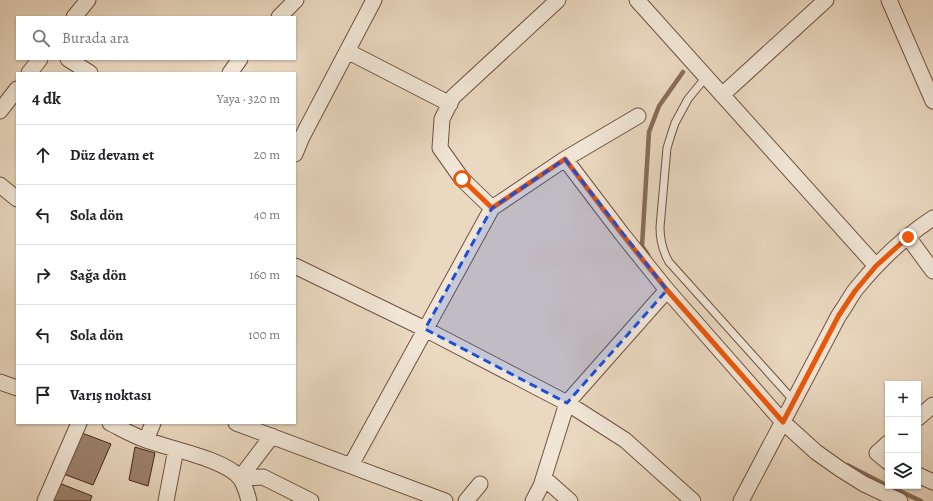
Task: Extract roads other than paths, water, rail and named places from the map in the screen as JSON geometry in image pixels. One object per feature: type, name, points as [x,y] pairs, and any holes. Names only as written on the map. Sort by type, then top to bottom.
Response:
[{"type":"street","points":[[75,16],[88,0]]},
{"type":"street","points":[[280,16],[296,0]]},
{"type":"street","points":[[296,152],[302,137],[374,0]]},
{"type":"street","points":[[492,208],[462,179],[440,148],[442,119],[453,97],[558,0]]},
{"type":"street","points":[[637,0],[876,266]]},
{"type":"street","points":[[722,95],[826,0]]},
{"type":"street","points":[[889,0],[928,76],[933,101]]},
{"type":"street","points":[[347,51],[450,104]]},
{"type":"street","points":[[30,72],[39,60]]},
{"type":"street","points":[[70,60],[88,72]]},
{"type":"street","points":[[231,72],[239,60]]},
{"type":"street","points":[[0,111],[16,90]]},
{"type":"street","points":[[350,465],[492,208],[565,159],[638,116]]},
{"type":"street","points":[[565,159],[667,290],[783,422],[816,452],[840,469],[864,484],[900,501]]},
{"type":"street","points":[[0,185],[16,198]]},
{"type":"street","points":[[741,501],[839,315],[855,291],[876,266],[919,227],[933,218]]},
{"type":"street","points":[[908,237],[933,271]]},
{"type":"street","points":[[296,266],[425,329],[566,403],[625,440],[693,501]]},
{"type":"street","points":[[533,501],[544,478],[566,403],[667,290]]},
{"type":"street","points":[[0,382],[16,388]]},
{"type":"street","points":[[919,417],[933,405]]},
{"type":"street","points":[[45,501],[79,424]]},
{"type":"street","points":[[112,424],[146,440],[205,458],[230,470],[240,478],[247,491],[249,501]]},
{"type":"street","points":[[146,440],[153,424]]},
{"type":"street","points":[[239,424],[445,501]]},
{"type":"street","points":[[240,478],[272,436]]},
{"type":"street","points":[[885,446],[877,453],[885,460]]},
{"type":"street","points":[[166,501],[176,449]]},
{"type":"street","points":[[921,476],[933,482]]},
{"type":"street","points":[[240,478],[263,477],[311,501]]},
{"type":"street","points":[[544,478],[570,501]]},
{"type":"street","points":[[466,501],[480,484]]},
{"type":"lane","points":[[706,77],[692,93],[681,111],[675,122],[667,148],[660,232],[662,247],[669,262],[794,401]]},
{"type":"waterway","points":[[648,255],[642,246],[649,132],[659,106],[683,72]]},
{"type":"waterway","points":[[847,465],[885,484]]},
{"type":"waterway","points":[[895,489],[921,501]]}]
